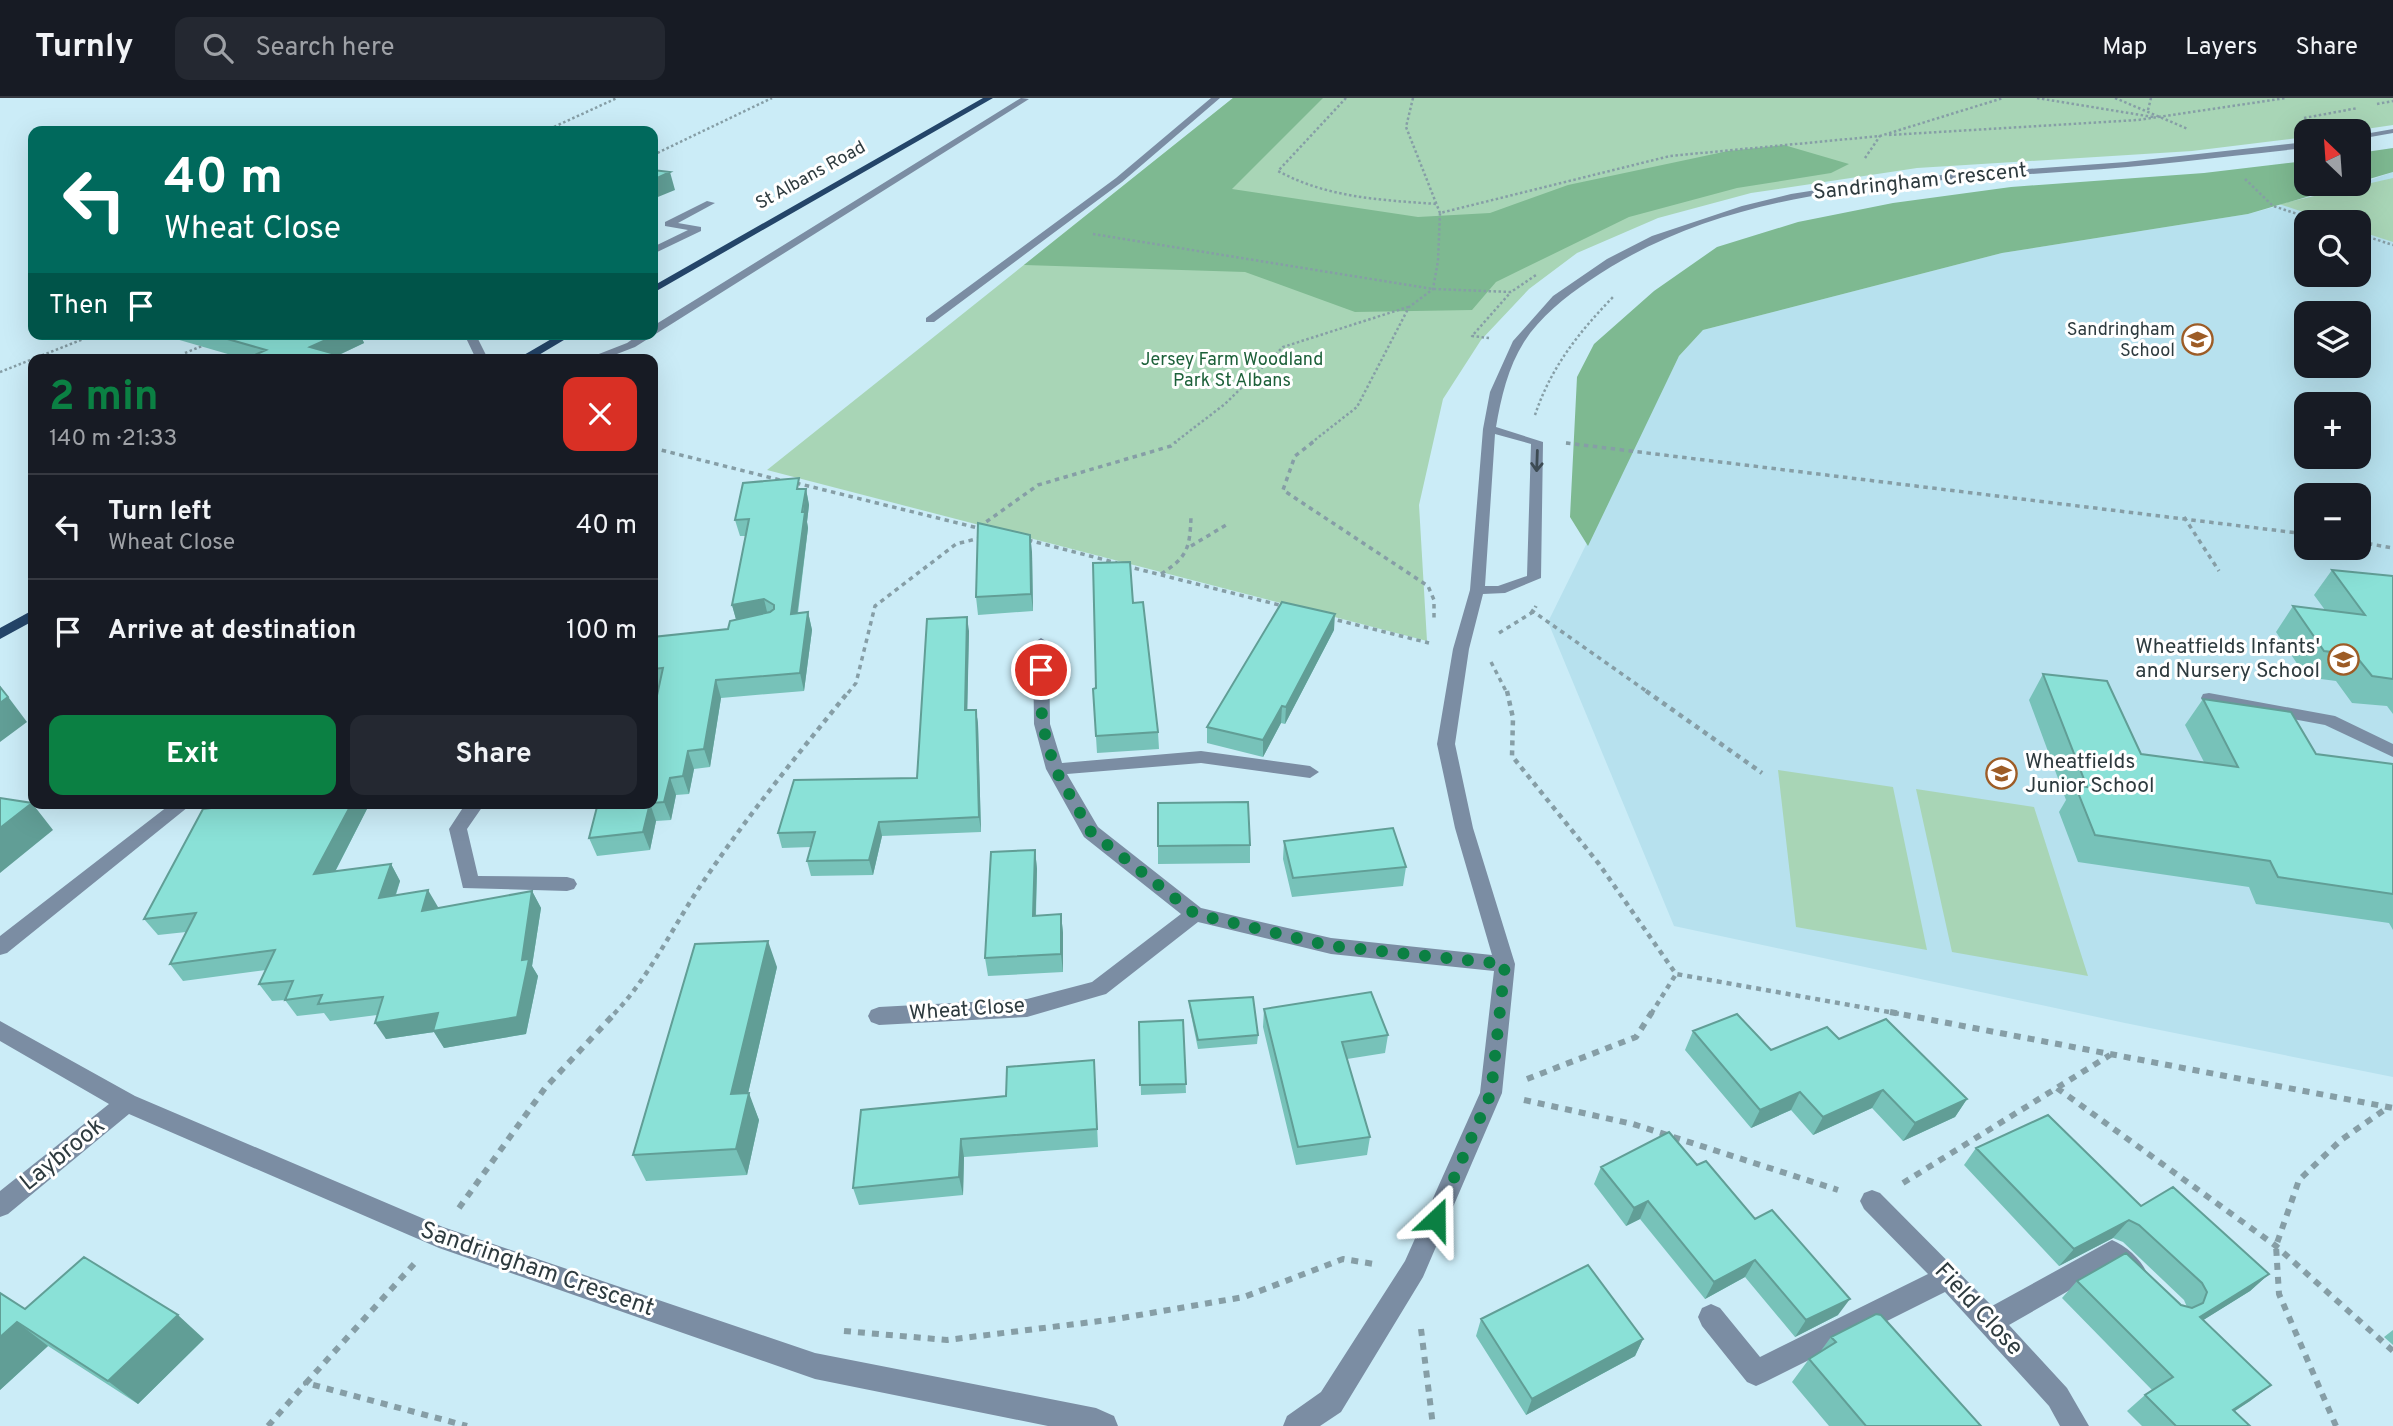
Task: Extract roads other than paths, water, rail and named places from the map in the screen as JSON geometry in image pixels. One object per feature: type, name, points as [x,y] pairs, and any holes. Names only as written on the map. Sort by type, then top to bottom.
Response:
[{"type":"main road","name":"St Albans Road","points":[[658,287],[989,98]]},
{"type":"main road","points":[[532,354],[558,340]]},
{"type":"main road","points":[[0,634],[28,618]]},
{"type":"street","points":[[930,320],[1119,180],[1216,98]]},
{"type":"street","points":[[658,328],[1025,99]]},
{"type":"street","points":[[2371,136],[2393,131]]},
{"type":"street","name":"Sandringham Crescent","points":[[1297,1426],[1331,1402],[1414,1269],[1491,1093],[1505,964],[1464,828],[1446,744],[1461,649],[1477,590],[1489,429],[1496,392],[1518,341],[1557,298],[1611,261],[1655,238],[1791,197],[1874,184],[2126,164],[2294,146]]},
{"type":"street","points":[[668,223],[710,203]]},
{"type":"street","points":[[658,222],[698,229],[658,249]]},
{"type":"street","points":[[614,354],[639,340]]},
{"type":"street","points":[[606,354],[631,345]]},
{"type":"street","points":[[1477,590],[1500,590],[1534,578],[1537,442],[1489,429]]},
{"type":"street","points":[[1041,643],[1042,724],[1055,769],[1091,832],[1195,914],[1331,946],[1505,964]]},
{"type":"street","points":[[2209,698],[2329,720],[2393,751]]},
{"type":"street","points":[[1055,769],[1201,757],[1310,772]]},
{"type":"street","points":[[0,947],[176,809]]},
{"type":"street","points":[[472,809],[458,829],[470,883],[567,884]]},
{"type":"street","name":"Wheat Close","points":[[879,1016],[1027,1008],[1099,988],[1195,914]]},
{"type":"street","name":"Sandringham Crescent","points":[[0,1030],[127,1103],[439,1237],[815,1366],[1096,1422],[1104,1426]]},
{"type":"street","name":"Laybrook","points":[[0,1206],[127,1103]]},
{"type":"street","name":"Field Close","points":[[1872,1202],[1948,1277],[2058,1397],[2075,1426]]},
{"type":"street","points":[[1989,1322],[2112,1252],[2152,1291]]},
{"type":"street","points":[[1711,1317],[1756,1374],[1948,1277]]},
{"type":"place","name":"Sandringham School","points":[[2198,340]]},
{"type":"place","name":"Wheatfields Infants' and Nursery School","points":[[2343,659]]},
{"type":"place","name":"Wheatfields Junior School","points":[[2002,774]]},
{"type":"park label","name":"Jersey Farm Woodland Park St Albans","points":[[1232,370]]}]
